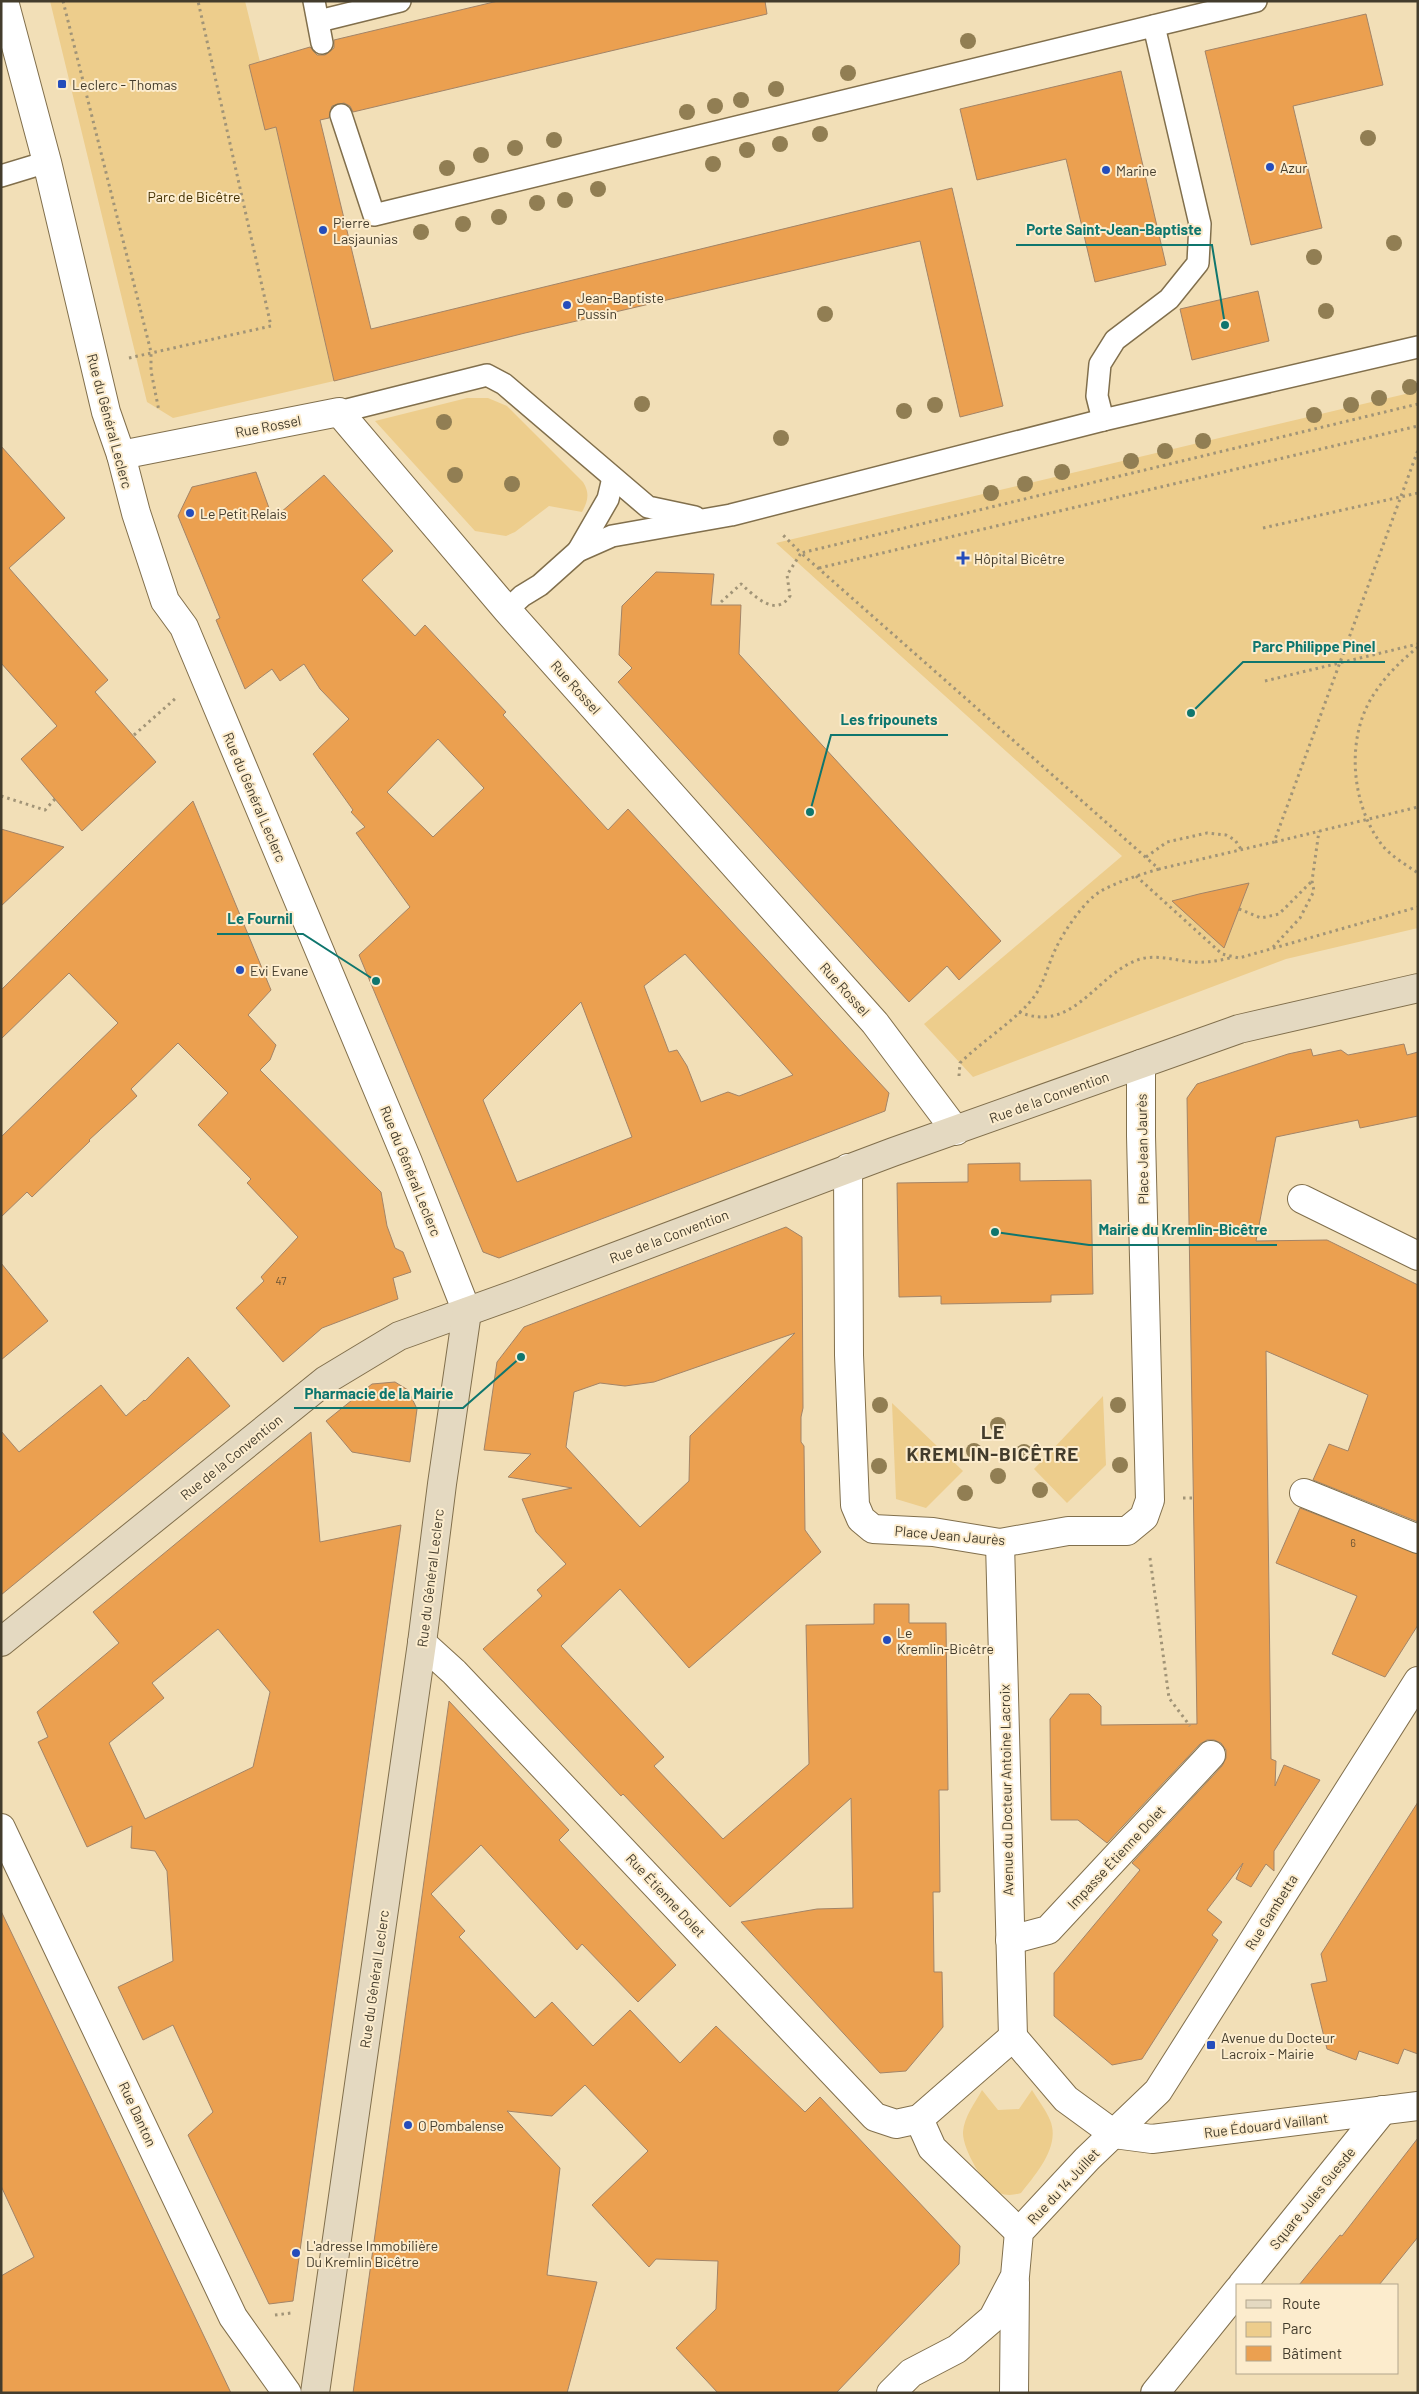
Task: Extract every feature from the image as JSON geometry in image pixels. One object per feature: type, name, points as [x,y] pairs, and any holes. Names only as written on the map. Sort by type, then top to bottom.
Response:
[{"type":"main road","name":"Rue de la Convention","points":[[1,1642],[326,1380],[399,1336],[848,1168],[1239,1029],[1418,988]]},
{"type":"main road","name":"Rue du Général Leclerc","points":[[315,2393],[422,1643],[442,1484],[467,1312]]},
{"type":"street","name":"Rue du Général Leclerc","points":[[4,1],[47,162],[106,412],[165,601],[184,627],[408,1162],[467,1312]]},
{"type":"street","name":"Rue Rossel","points":[[120,455],[339,412],[507,610],[875,1023],[956,1131]]},
{"type":"street","name":"Place Jean Jaurès","points":[[848,1168],[849,1355],[855,1505],[861,1519],[873,1528],[933,1532],[1000,1543],[1068,1532],[1128,1531],[1144,1517],[1150,1500],[1140,1136],[1142,1064]]},
{"type":"street","points":[[1302,1199],[1418,1256]]},
{"type":"street","points":[[1304,1493],[1418,1539]]},
{"type":"street","name":"Avenue du Docteur Antoine Lacroix","points":[[1000,1543],[1013,2037]]},
{"type":"street","name":"Rue Étienne Dolet","points":[[422,1643],[454,1672],[875,2116],[896,2124],[919,2119]]},
{"type":"street","name":"Rue Gambetta","points":[[1114,2134],[1158,2091],[1418,1681]]},
{"type":"street","name":"Impasse Étienne Dolet","points":[[1010,1940],[1048,1930],[1211,1755]]},
{"type":"street","name":"Rue Danton","points":[[1,1828],[233,2317],[287,2393]]},
{"type":"street","points":[[1019,2232],[932,2148],[919,2119],[1013,2037],[1066,2099],[1114,2134]]},
{"type":"street","name":"Rue Édouard Vaillant","points":[[1114,2134],[1152,2139],[1418,2106]]},
{"type":"street","name":"Square Jules Guesde","points":[[1243,2284],[1383,2110]]},
{"type":"street","name":"Rue du 14 Juillet","points":[[891,2393],[910,2373],[957,2350],[993,2318],[1016,2276],[1019,2232],[1087,2159],[1114,2134]]},
{"type":"street","points":[[1014,2393],[1016,2276]]},
{"type":"street","points":[[1155,2393],[1236,2292]]},
{"type":"lane","points":[[322,43],[316,11],[400,1]]},
{"type":"lane","points":[[341,115],[374,215],[1256,1]]},
{"type":"lane","points":[[1103,420],[1097,396],[1100,364],[1115,340],[1169,299],[1198,263],[1200,224],[1154,26]]},
{"type":"lane","points":[[1,176],[47,162]]},
{"type":"lane","points":[[578,551],[612,536],[705,520],[1103,420],[1418,347]]},
{"type":"lane","points":[[339,412],[488,375],[504,384],[648,507],[705,520]]},
{"type":"lane","points":[[507,610],[522,596],[540,586],[578,551],[608,499],[613,478]]},
{"type":"path","points":[[62,1],[151,352],[151,371],[158,406]]},
{"type":"path","points":[[151,352],[271,326],[198,1]]},
{"type":"path","points":[[721,602],[741,584],[764,604],[778,606],[786,603],[790,596],[787,575],[801,553],[1418,404]]},
{"type":"path","points":[[818,568],[1417,427]]},
{"type":"path","points":[[1274,842],[1418,450]]},
{"type":"path","points":[[1263,528],[1418,493]]},
{"type":"path","points":[[766,505],[773,529],[783,535],[801,553],[1159,869]]},
{"type":"path","points":[[1265,681],[1418,645]]},
{"type":"path","points":[[1418,645],[1394,667],[1373,695],[1363,717],[1356,742],[1355,768],[1358,789],[1368,819],[1382,844],[1418,873]]},
{"type":"path","points":[[134,735],[203,674]]},
{"type":"path","points":[[1,796],[45,810],[55,798]]},
{"type":"path","points":[[956,1131],[960,1064],[977,1046],[1019,1012],[1039,990],[1056,947],[1074,919],[1100,892],[1136,876],[1159,869],[1418,807]]},
{"type":"path","points":[[1273,948],[1300,918],[1314,891],[1312,881],[1319,831]]},
{"type":"path","points":[[1146,856],[1167,842],[1207,833],[1226,835],[1235,840],[1240,849]]},
{"type":"path","points":[[1136,876],[1222,954],[1230,958]]},
{"type":"path","points":[[1239,909],[1261,918],[1279,914],[1312,881]]},
{"type":"path","points":[[1019,1012],[1031,1017],[1043,1017],[1072,1008],[1086,999],[1116,971],[1150,957],[1212,962],[1239,958],[1418,906]]},
{"type":"path","points":[[1144,1517],[1169,1698],[1211,1755]]},
{"type":"path","points":[[233,2317],[299,2312],[329,2298]]},
{"type":"green space","name":"Parc de Bicêtre","points":[[50,1],[245,1],[260,62],[265,130],[276,127],[334,381],[173,418],[147,402]]},
{"type":"green space","points":[[1418,391],[1418,928],[1286,959],[973,1077],[924,1024],[1122,856],[776,543]]},
{"type":"green space","points":[[467,398],[488,398],[507,406],[583,482],[587,490],[587,497],[582,512],[549,506],[515,532],[506,536],[475,531],[375,421]]},
{"type":"green space","points":[[1103,1396],[1106,1465],[1067,1503],[1034,1469]]},
{"type":"green space","points":[[892,1403],[963,1471],[926,1508],[896,1499]]},
{"type":"green space","points":[[982,2090],[998,2110],[1019,2109],[1032,2090],[1050,2120],[1053,2130],[1050,2150],[1040,2168],[1021,2193],[1005,2195],[993,2189],[975,2166],[966,2147],[963,2132],[964,2126]]},
{"type":"building","points":[[498,1],[765,1],[767,14],[353,112],[350,106],[344,103],[332,106],[329,118],[320,120],[371,329],[952,188],[1003,406],[960,417],[920,241],[525,333],[334,381],[276,127],[265,130],[249,65],[310,47],[317,55],[325,55],[334,48],[334,40]]},
{"type":"building","name":"Azur","points":[[1366,14],[1383,85],[1293,106],[1322,228],[1251,245],[1205,51]]},
{"type":"building","name":"Marine","points":[[1121,71],[1166,265],[1095,282],[1066,159],[977,180],[960,109]]},
{"type":"building","points":[[1258,291],[1269,341],[1192,360],[1180,309]]},
{"type":"building","points":[[1,446],[65,518],[9,568],[108,680],[95,692],[156,762],[82,831],[21,759],[57,726],[1,663]]},
{"type":"building","points":[[256,472],[273,519],[324,475],[393,551],[362,580],[415,636],[425,625],[506,712],[503,715],[608,830],[628,809],[889,1093],[885,1111],[499,1258],[483,1252],[359,955],[410,907],[356,833],[365,827],[351,812],[353,810],[313,754],[349,719],[320,689],[304,664],[280,681],[272,669],[245,689],[216,620],[220,618],[178,516],[192,487]],"holes":[[[438,739],[484,788],[433,837],[387,792]],[[685,954],[793,1075],[739,1096],[728,1092],[701,1102],[687,1066],[677,1050],[669,1052],[644,986]],[[581,1002],[632,1137],[517,1182],[483,1100]]]},
{"type":"building","points":[[656,572],[714,574],[711,605],[741,605],[739,654],[1001,941],[959,980],[947,966],[909,1002],[618,682],[632,668],[619,655],[622,606]]},
{"type":"building","points":[[193,801],[271,990],[248,1015],[276,1045],[270,1060],[260,1070],[381,1192],[387,1226],[395,1248],[403,1252],[411,1272],[393,1278],[398,1299],[322,1328],[283,1362],[236,1308],[264,1281],[261,1277],[298,1237],[247,1183],[251,1179],[198,1125],[228,1093],[178,1043],[131,1089],[137,1096],[89,1140],[32,1197],[27,1192],[1,1217],[1,1137],[118,1023],[69,973],[1,1039],[1,990]]},
{"type":"building","points":[[1,829],[64,847],[1,906]]},
{"type":"building","points":[[1249,883],[1224,948],[1172,901],[1199,894]]},
{"type":"building","points":[[1404,1044],[1407,1055],[1418,1052],[1418,1116],[1360,1128],[1358,1120],[1276,1137],[1256,1241],[1327,1240],[1418,1285],[1418,1522],[1313,1480],[1329,1444],[1348,1451],[1368,1395],[1266,1351],[1271,1759],[1276,1761],[1275,1786],[1284,1765],[1320,1780],[1274,1851],[1274,1871],[1266,1864],[1251,1887],[1236,1879],[1243,1863],[1207,1910],[1222,1922],[1212,1935],[1218,1940],[1142,2059],[1112,2065],[1054,2016],[1054,1973],[1140,1870],[1132,1863],[1222,1766],[1226,1758],[1226,1750],[1221,1743],[1207,1740],[1200,1744],[1107,1843],[1078,1820],[1051,1820],[1050,1719],[1070,1694],[1089,1694],[1101,1706],[1101,1725],[1197,1724],[1187,1098],[1197,1084],[1288,1054],[1311,1049],[1313,1056],[1341,1050],[1348,1055]]},
{"type":"building","points":[[1020,1163],[1020,1181],[1091,1180],[1093,1294],[1051,1295],[1051,1302],[941,1304],[941,1296],[899,1297],[897,1183],[968,1182],[968,1164]]},
{"type":"building","points":[[786,1227],[802,1237],[803,1408],[801,1442],[804,1446],[805,1530],[821,1552],[689,1668],[620,1589],[561,1646],[664,1757],[654,1766],[723,1839],[809,1764],[806,1625],[874,1624],[874,1604],[909,1604],[909,1623],[946,1623],[948,1790],[939,1790],[940,1892],[933,1892],[934,1972],[942,1972],[943,2027],[906,2071],[880,2073],[741,1922],[817,1909],[853,1908],[851,1798],[730,1907],[623,1794],[621,1796],[483,1649],[542,1596],[537,1590],[566,1564],[536,1532],[522,1499],[572,1488],[508,1477],[531,1454],[484,1450],[497,1362],[524,1327]],"holes":[[[795,1333],[690,1436],[689,1481],[640,1527],[566,1447],[574,1392],[600,1383],[625,1386],[654,1382]]]},
{"type":"building","points":[[1,1263],[48,1321],[1,1360]]},
{"type":"building","points":[[188,1357],[230,1406],[1,1595],[1,1431],[19,1452],[101,1385],[126,1416],[145,1401]]},
{"type":"building","points":[[395,1382],[408,1390],[417,1409],[410,1462],[352,1452],[326,1421],[372,1384]]},
{"type":"building","points":[[311,1432],[320,1542],[401,1525],[293,2301],[269,2304],[188,2135],[213,2112],[173,2025],[143,2040],[118,1987],[173,1961],[167,1871],[155,1851],[131,1848],[132,1826],[87,1847],[38,1742],[48,1737],[37,1712],[119,1643],[93,1612]],"holes":[[[218,1629],[270,1692],[253,1767],[145,1819],[109,1743],[164,1698],[152,1683]]]},
{"type":"building","points":[[1300,1508],[1418,1554],[1418,1625],[1385,1677],[1332,1654],[1357,1596],[1276,1563]]},
{"type":"building","points":[[449,1701],[569,1830],[559,1840],[676,1965],[638,2002],[582,1944],[577,1950],[481,1845],[431,1894],[465,1931],[459,1937],[535,2018],[552,2002],[593,2046],[630,2010],[680,2063],[716,2026],[805,2112],[820,2097],[960,2246],[959,2264],[836,2393],[718,2393],[676,2348],[716,2309],[718,2261],[656,2259],[649,2267],[592,2205],[648,2151],[585,2085],[552,2116],[507,2111],[560,2168],[547,2275],[597,2282],[567,2393],[353,2393]]},
{"type":"building","points":[[1418,1802],[1418,2054],[1404,2049],[1398,2064],[1359,2051],[1356,2060],[1327,2049],[1311,1984],[1327,1981],[1321,1954]]},
{"type":"building","points":[[1,1911],[231,2393],[1,2393],[1,2276],[34,2257],[1,2186]]},
{"type":"building","points":[[1418,2138],[1418,2237],[1380,2284],[1300,2284],[1340,2235],[1342,2236]]},
{"type":"place","name":"Leclerc - Thomas","points":[[62,84]]},
{"type":"place","name":"Azur","points":[[1270,167]]},
{"type":"place","name":"Marine","points":[[1106,170]]},
{"type":"place","name":"Pierre Lasjaunias","points":[[323,230]]},
{"type":"place","name":"Jean-Baptiste Pussin","points":[[567,305]]},
{"type":"place","name":"Porte Saint-Jean-Baptiste","points":[[1225,325]]},
{"type":"place","name":"Le Petit Relais","points":[[190,513]]},
{"type":"place","name":"Hôpital Bicêtre","points":[[963,558]]},
{"type":"place","name":"Parc Philippe Pinel","points":[[1191,713]]},
{"type":"place","name":"Les fripounets","points":[[810,812]]},
{"type":"place","name":"Evi Evane","points":[[240,970]]},
{"type":"place","name":"Le Fournil","points":[[376,981]]},
{"type":"place","name":"Mairie du Kremlin-Bicêtre","points":[[995,1232]]},
{"type":"place","name":"Pharmacie de la Mairie","points":[[521,1357]]},
{"type":"place","name":"Le Kremlin-Bicêtre","points":[[887,1640]]},
{"type":"place","name":"Avenue du Docteur Lacroix - Mairie","points":[[1211,2045]]},
{"type":"place","name":"O Pombalense","points":[[408,2125]]},
{"type":"place","name":"L'adresse Immobilière Du Kremlin Bicêtre","points":[[296,2253]]},
{"type":"district","name":"LE KREMLIN-BICÊTRE","points":[[993,1442]]}]
